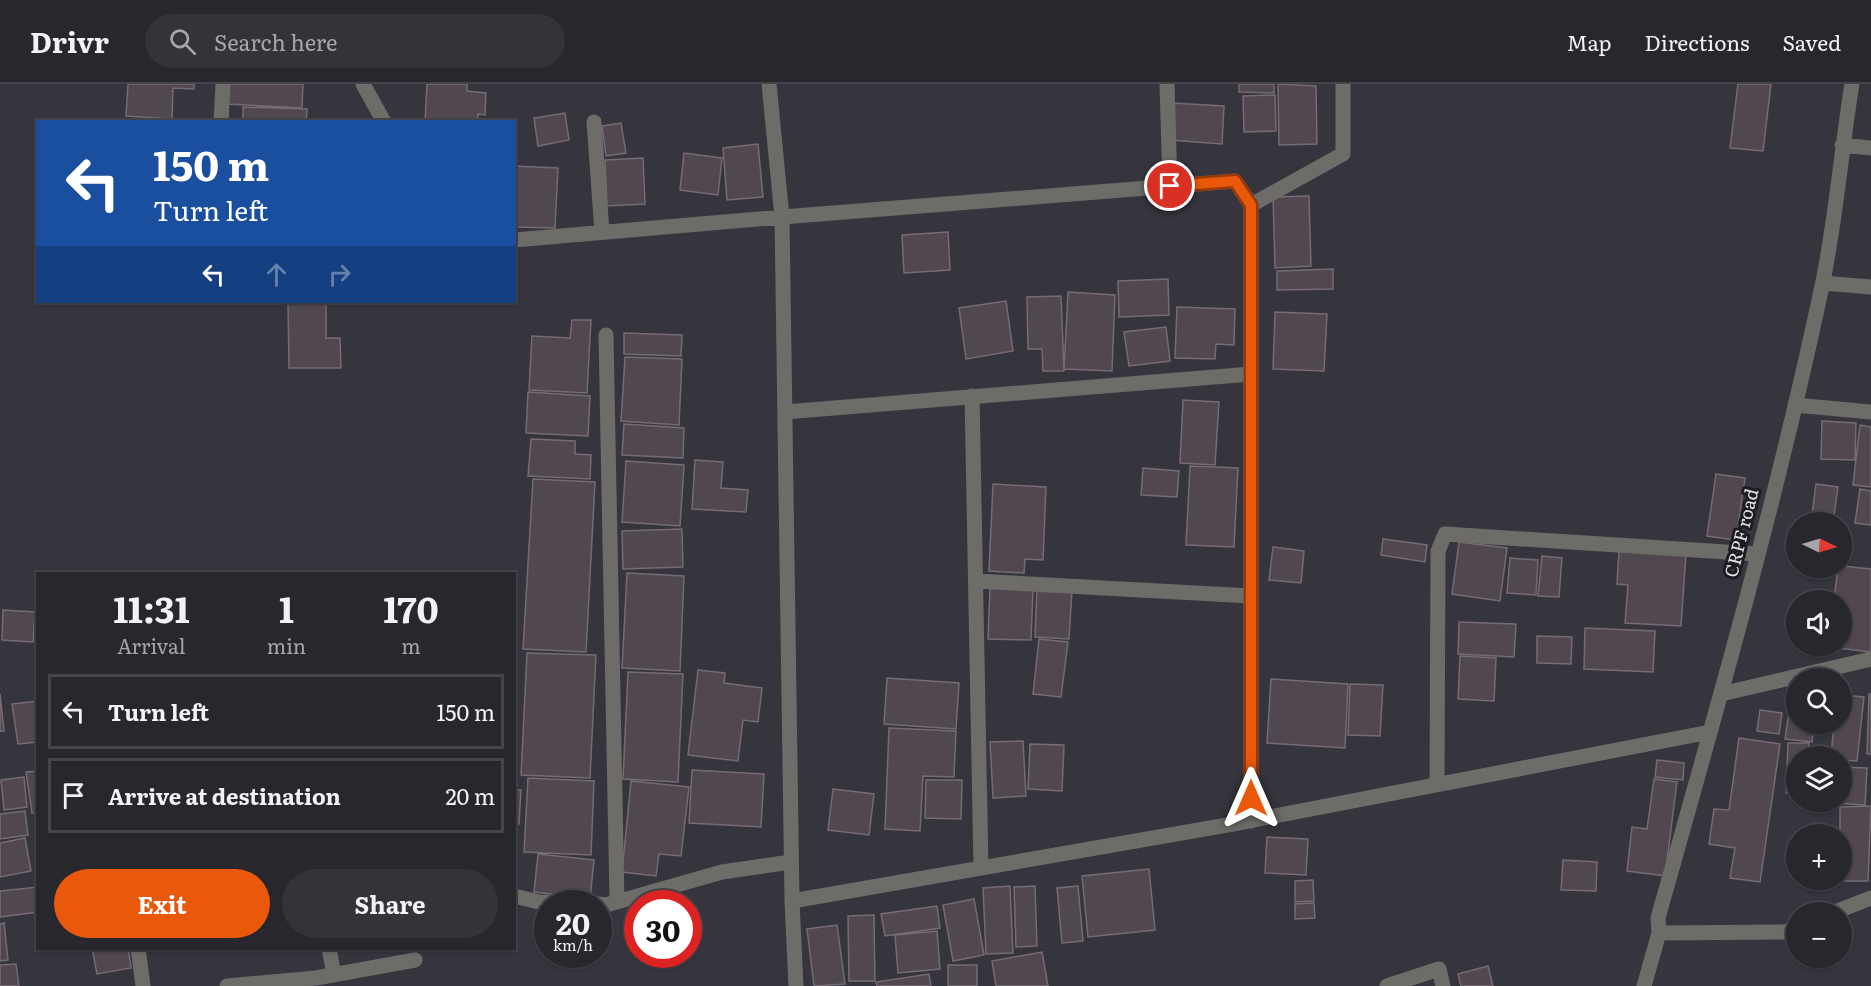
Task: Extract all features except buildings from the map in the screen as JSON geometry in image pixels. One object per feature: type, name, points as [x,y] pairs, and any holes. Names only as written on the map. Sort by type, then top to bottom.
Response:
[{"type":"street","points":[[221,120],[223,84]]},
{"type":"street","points":[[363,84],[383,120]]},
{"type":"street","points":[[769,84],[782,217],[791,862],[796,986]]},
{"type":"street","points":[[1167,84],[1170,186]]},
{"type":"street","points":[[1251,205],[1343,154],[1343,84]]},
{"type":"street","name":"CRPF road","points":[[1644,986],[1659,933],[1658,918],[1721,694],[1795,405],[1822,283],[1852,84]]},
{"type":"street","points":[[594,122],[602,232]]},
{"type":"street","points":[[1842,145],[1871,148]]},
{"type":"street","points":[[516,240],[1235,181],[1251,205],[1251,821]]},
{"type":"street","points":[[1822,283],[1871,287]]},
{"type":"street","points":[[606,334],[617,902]]},
{"type":"street","points":[[785,412],[1251,374]]},
{"type":"street","points":[[972,396],[981,868]]},
{"type":"street","points":[[1795,405],[1871,412]]},
{"type":"street","points":[[1437,784],[1438,551],[1445,534],[1757,554]]},
{"type":"street","points":[[976,581],[1251,596]]},
{"type":"street","points":[[1721,694],[1871,659]]},
{"type":"street","points":[[792,901],[1251,821],[1710,732]]},
{"type":"street","points":[[612,903],[722,872],[791,862]]},
{"type":"street","points":[[516,896],[534,901]]},
{"type":"street","points":[[1852,905],[1871,898]]},
{"type":"street","points":[[1659,933],[1786,932]]},
{"type":"street","points":[[138,950],[142,986]]},
{"type":"street","points":[[329,950],[334,975]]},
{"type":"street","points":[[227,986],[334,975],[415,960]]},
{"type":"street","points":[[1387,986],[1439,969],[1443,986]]},
{"type":"route","points":[[1170,186],[1235,181],[1251,205],[1251,798]]}]
